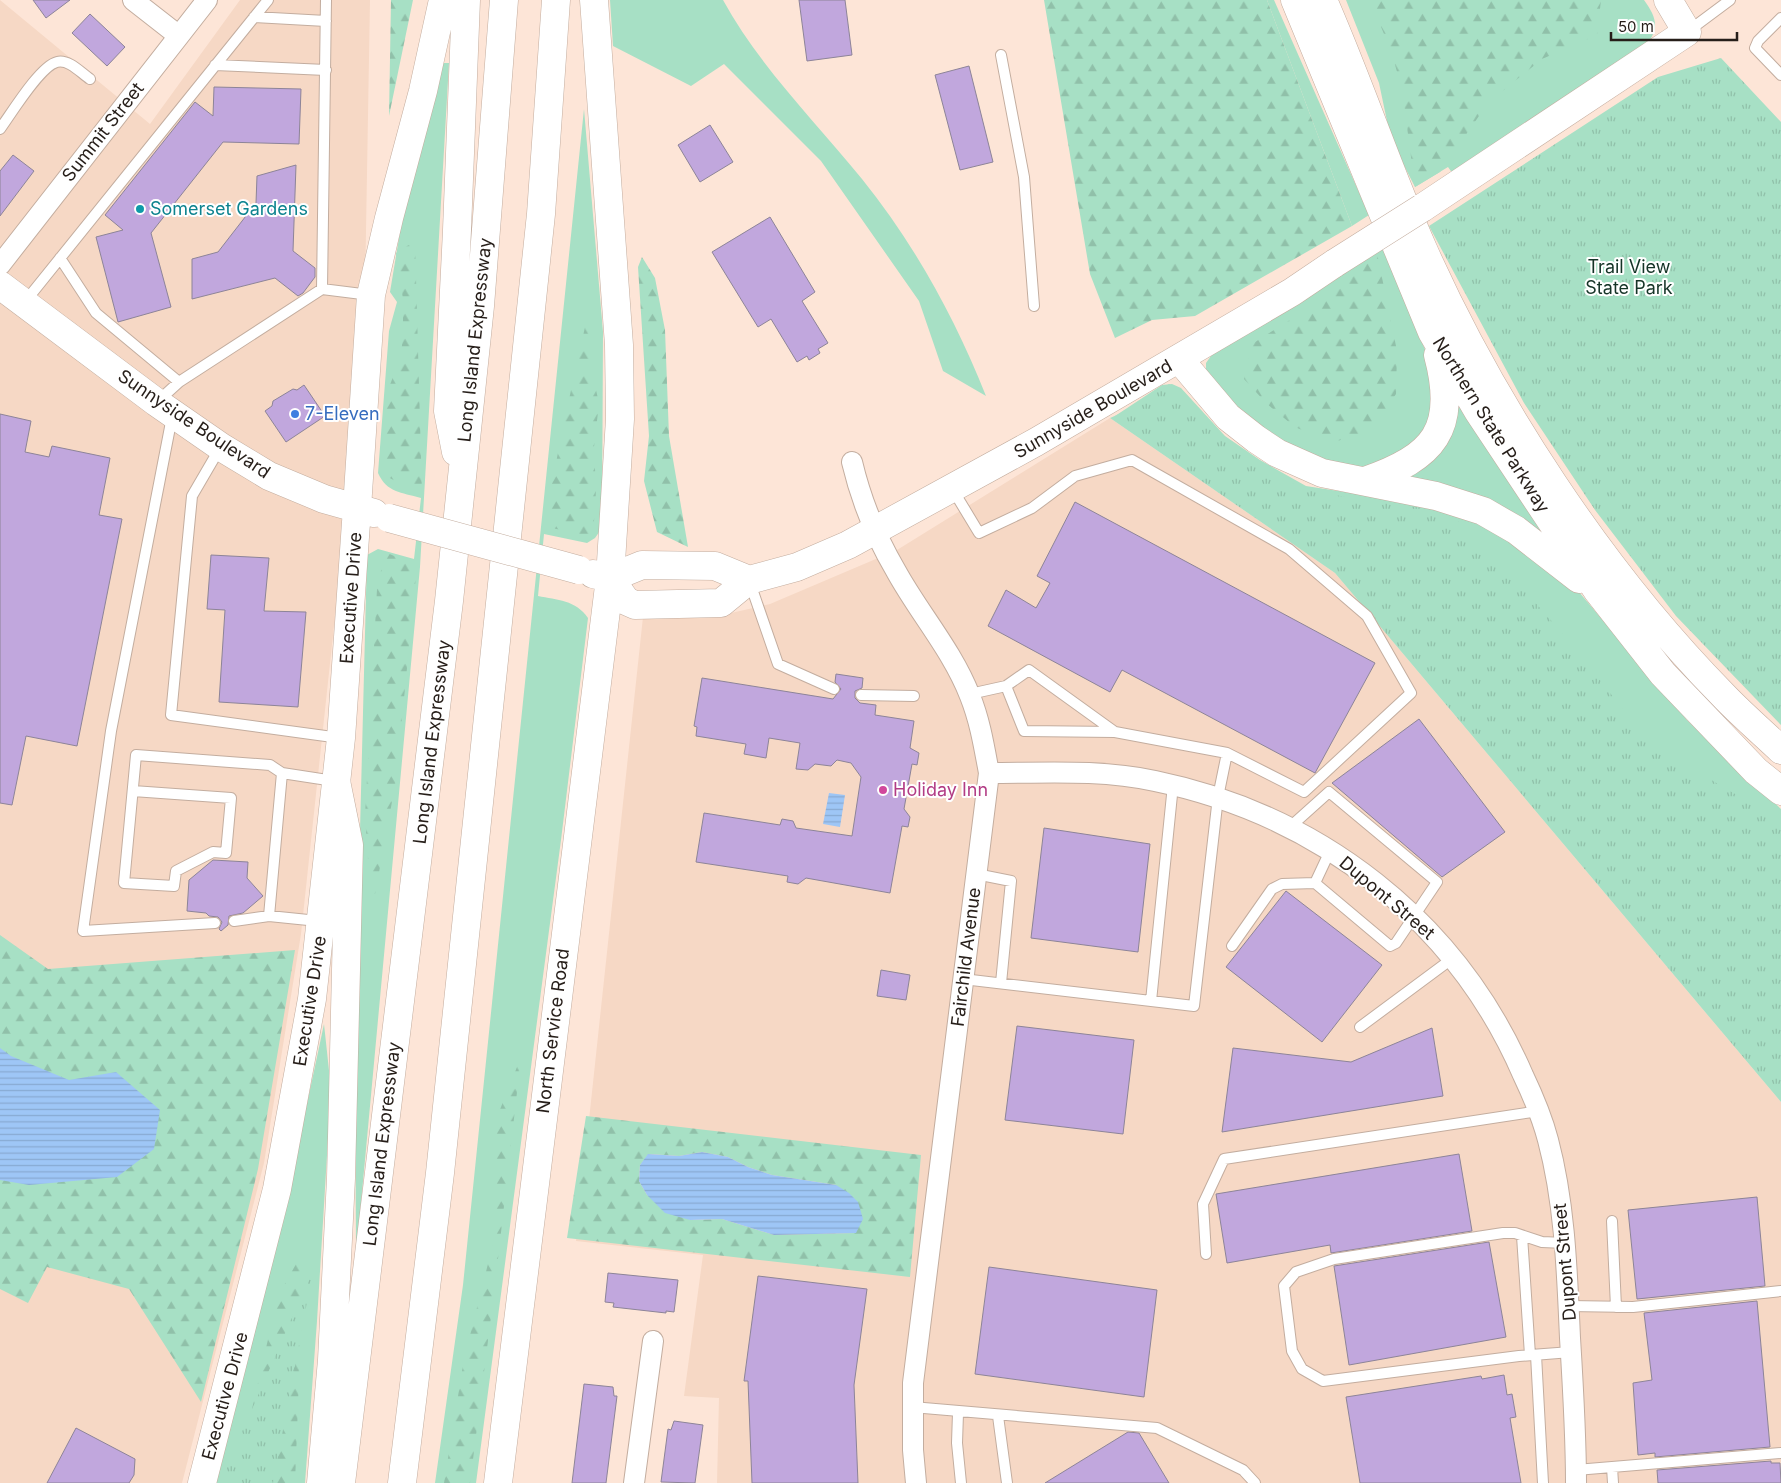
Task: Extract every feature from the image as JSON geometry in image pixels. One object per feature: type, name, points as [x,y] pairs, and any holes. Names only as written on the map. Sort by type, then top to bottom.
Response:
[{"type":"main road","name":"Executive Drive","points":[[202,1483],[278,1189],[312,999],[341,738],[371,295],[388,218],[423,91],[443,0]]},
{"type":"main road","points":[[461,475],[448,412],[458,230],[466,0]]},
{"type":"main road","name":"Long Island Expressway","points":[[341,1483],[449,601],[480,296],[504,0]]},
{"type":"main road","points":[[402,1483],[440,1172],[539,233],[556,0]]},
{"type":"main road","name":"North Service Road","points":[[498,1483],[610,578],[620,419],[618,345],[594,0]]},
{"type":"main road","name":"Northern State Parkway","points":[[1295,0],[1432,332],[1488,426],[1597,590],[1663,674],[1756,771],[1781,791]]},
{"type":"main road","name":"Northern State Parkway","points":[[1323,0],[1423,248],[1458,321],[1511,416],[1563,497],[1622,579],[1722,695],[1781,750]]},
{"type":"main road","points":[[1331,0],[1337,31]]},
{"type":"main road","points":[[1668,0],[1687,32]]},
{"type":"main road","name":"Sunnyside Boulevard","points":[[0,285],[164,408],[221,447],[269,476],[324,499],[610,578],[626,601],[635,605],[721,603],[749,580],[797,567],[876,531],[953,490],[1179,359],[1422,208],[1687,32]]},
{"type":"main road","points":[[1365,481],[1407,464],[1421,454],[1438,431],[1444,417],[1444,378],[1432,332]]},
{"type":"main road","points":[[1179,359],[1228,417],[1277,453],[1322,473],[1436,496],[1483,511],[1516,530],[1576,577],[1597,590]]},
{"type":"main road","points":[[610,578],[642,565],[716,566],[749,580]]},
{"type":"main road","points":[[321,1483],[332,1360],[340,1187],[349,845],[336,781]]},
{"type":"street","points":[[133,0],[179,36]]},
{"type":"street","name":"Summit Street","points":[[0,265],[207,0]]},
{"type":"street","name":"Fairchild Avenue","points":[[852,462],[859,492],[895,571],[951,657],[970,694],[982,733],[989,773],[912,1407],[916,1483]]},
{"type":"street","name":"Dupont Street","points":[[989,773],[1092,774],[1154,780],[1218,797],[1251,809],[1290,827],[1360,870],[1426,927],[1469,977],[1507,1038],[1539,1111],[1558,1186],[1569,1306],[1576,1477]]},
{"type":"street","points":[[634,1483],[654,1341]]},
{"type":"lane","points":[[24,303],[268,0]]},
{"type":"lane","points":[[322,289],[326,0]]},
{"type":"lane","points":[[1687,32],[1730,0]]},
{"type":"lane","points":[[254,17],[326,21]]},
{"type":"lane","points":[[1781,18],[1758,40],[1755,48],[1781,76]]},
{"type":"lane","points":[[1001,55],[1024,177],[1034,306]]},
{"type":"lane","points":[[0,129],[46,68],[58,62],[70,64],[90,79]]},
{"type":"lane","points":[[215,65],[326,70]]},
{"type":"lane","points":[[60,258],[96,313],[179,382]]},
{"type":"lane","points":[[214,923],[83,931],[110,731],[164,408],[179,382],[322,289],[371,295]]},
{"type":"lane","points":[[221,447],[192,496],[172,715],[341,738]]},
{"type":"lane","points":[[953,490],[979,533],[1032,508],[1075,476],[1132,460],[1289,549],[1367,616],[1411,693],[1304,792],[1227,753],[1115,732],[1024,731],[1006,686]]},
{"type":"lane","points":[[749,580],[778,664],[834,689]]},
{"type":"lane","points":[[970,694],[1006,686],[1029,670],[1115,732]]},
{"type":"lane","points":[[861,695],[914,696]]},
{"type":"lane","points":[[963,979],[1194,1006],[1218,797],[1227,753]]},
{"type":"lane","points":[[133,792],[231,798],[226,853],[213,852],[176,871],[174,886],[124,883],[136,755],[270,765],[282,773],[336,781]]},
{"type":"lane","points":[[269,916],[282,773]]},
{"type":"lane","points":[[1151,1001],[1173,785]]},
{"type":"lane","points":[[1232,946],[1272,889],[1282,884],[1315,884],[1390,946],[1396,943],[1437,882],[1329,792],[1290,827]]},
{"type":"lane","points":[[1315,884],[1330,851]]},
{"type":"lane","points":[[976,874],[1011,881],[1001,983]]},
{"type":"lane","points":[[234,921],[269,916],[322,921]]},
{"type":"lane","points":[[1360,1027],[1453,958]]},
{"type":"lane","points":[[1206,1254],[1203,1204],[1224,1159],[1539,1111]]},
{"type":"lane","points":[[1612,1221],[1616,1307]]},
{"type":"lane","points":[[1564,1243],[1542,1242],[1503,1233],[1334,1259],[1296,1272],[1284,1286],[1292,1351],[1302,1369],[1322,1380],[1571,1352]]},
{"type":"lane","points":[[1522,1236],[1542,1483]]},
{"type":"lane","points":[[1569,1306],[1633,1307],[1781,1291]]},
{"type":"lane","points":[[912,1407],[958,1413],[1157,1428],[1243,1470],[1256,1483]]},
{"type":"lane","points":[[958,1413],[957,1443],[961,1483]]},
{"type":"lane","points":[[998,1416],[1007,1483]]},
{"type":"lane","points":[[1576,1477],[1612,1467],[1781,1453]]},
{"type":"lane","points":[[1612,1467],[1613,1483]]},
{"type":"shaded area","points":[[0,0],[150,124],[240,0],[370,0],[365,289],[340,570],[301,934],[264,1163],[182,1483],[0,1483]]},
{"type":"shaded area","points":[[1110,418],[1335,573],[1781,1102],[1781,1483],[717,1483],[719,1398],[684,1396],[703,1255],[576,1241],[643,617],[718,616],[770,604],[897,550]]},
{"type":"green space","points":[[391,0],[413,0],[389,116]]},
{"type":"green space","points":[[610,0],[723,0],[753,48],[862,179],[899,230],[947,310],[986,396],[943,371],[919,301],[821,161],[724,64],[691,86],[613,46]]},
{"type":"green space","points":[[1044,0],[1267,0],[1352,226],[1195,316],[1152,320],[1115,338],[1090,274]]},
{"type":"green space","points":[[1267,0],[1274,0],[1369,215],[1352,226]]},
{"type":"green space","points":[[1346,0],[1644,0],[1654,17],[1655,27],[1647,44],[1453,174],[1448,167],[1415,187],[1391,140],[1379,83]]},
{"type":"green space","points":[[1370,0],[1601,0],[1597,35],[1542,59],[1488,103],[1440,172],[1415,187],[1402,89],[1391,51]]},
{"type":"green space","name":"Trail View State Park","points":[[1721,58],[1781,122],[1781,725],[1676,616],[1595,510],[1524,403],[1429,226],[1658,77]]},
{"type":"green space","points":[[443,63],[449,63],[420,567],[356,1257],[355,1028],[367,555],[378,549],[414,559],[421,498],[395,491],[382,480],[378,473],[389,331],[397,302],[390,292],[401,226]]},
{"type":"green space","points":[[584,109],[603,332],[602,528],[595,538],[587,543],[544,534],[538,596],[572,604],[588,618],[561,840],[476,1483],[435,1483],[463,1285]]},
{"type":"green space","points":[[415,241],[422,495],[386,476],[386,395],[400,359],[403,338],[403,299],[396,253]]},
{"type":"green space","points":[[1386,247],[1402,282],[1417,332],[1438,377],[1440,416],[1388,467],[1350,468],[1312,458],[1255,427],[1206,374],[1206,363],[1213,353]]},
{"type":"green space","points":[[1377,253],[1397,351],[1396,394],[1372,429],[1332,443],[1295,427],[1267,404],[1244,379],[1252,344],[1342,287],[1345,272]]},
{"type":"green space","points":[[642,257],[655,278],[665,330],[669,436],[688,547],[657,532],[644,481],[649,436],[638,267]]},
{"type":"green space","points":[[587,318],[593,377],[599,403],[594,447],[596,490],[593,537],[552,528],[546,514]]},
{"type":"green space","points":[[1169,384],[1179,389],[1219,434],[1247,459],[1276,477],[1306,489],[1355,499],[1423,508],[1462,523],[1570,642],[1629,717],[1691,768],[1781,821],[1781,1102],[1335,573],[1110,418],[1128,410]]},
{"type":"green space","points":[[1172,384],[1181,388],[1225,436],[1260,460],[1306,486],[1403,501],[1504,528],[1579,592],[1687,720],[1781,809],[1781,837],[1347,509],[1261,474],[1141,412],[1115,416],[1162,385]]},
{"type":"green space","points":[[1457,405],[1463,409],[1545,529],[1543,541],[1409,484],[1406,474]]},
{"type":"green space","points":[[385,552],[417,566],[396,780],[375,894],[370,888],[365,816],[377,589]]},
{"type":"green space","points":[[0,935],[48,969],[295,950],[258,1169],[201,1402],[129,1289],[47,1267],[28,1303],[0,1289]]},
{"type":"green space","points":[[324,1024],[331,1089],[305,1483],[215,1483],[304,1118]]},
{"type":"green space","points":[[521,1057],[470,1483],[444,1483],[464,1359],[492,1248],[495,1122]]},
{"type":"green space","points":[[586,1116],[921,1155],[910,1277],[567,1238]],"holes":[[[702,1152],[728,1157],[748,1167],[772,1175],[836,1185],[855,1233],[774,1235],[722,1219],[690,1220],[647,1195],[639,1181],[640,1165],[649,1154],[679,1156]]]},
{"type":"green space","points":[[304,1250],[295,1483],[235,1483],[278,1296]]},
{"type":"green space","points":[[313,1270],[273,1483],[223,1483],[227,1466]]},
{"type":"water","points":[[829,793],[845,795],[840,827],[823,824]]},
{"type":"water","points":[[0,1048],[11,1056],[69,1080],[116,1072],[160,1110],[154,1149],[117,1177],[29,1185],[0,1180]]},
{"type":"water","points":[[702,1152],[728,1157],[748,1167],[772,1175],[836,1185],[849,1193],[858,1202],[863,1219],[856,1233],[774,1235],[722,1219],[690,1220],[665,1213],[647,1195],[639,1181],[640,1165],[648,1154],[679,1156]]},
{"type":"building","points":[[33,0],[70,0],[46,18]]},
{"type":"building","points":[[799,0],[845,0],[852,55],[807,61]]},
{"type":"building","points":[[90,14],[125,47],[107,66],[72,33]]},
{"type":"building","points":[[969,66],[993,162],[960,170],[935,75]]},
{"type":"building","name":"Somerset Gardens","points":[[214,87],[301,89],[299,144],[223,142],[151,233],[171,307],[118,322],[96,237],[123,230],[105,215],[195,102],[213,116]]},
{"type":"building","points":[[710,125],[733,162],[700,182],[678,145]]},
{"type":"building","points":[[13,155],[34,171],[0,216],[0,171]]},
{"type":"building","points":[[296,165],[293,251],[315,268],[315,277],[303,293],[298,296],[275,278],[192,299],[192,259],[218,252],[256,203],[257,176]]},
{"type":"building","points":[[770,217],[815,292],[802,301],[828,343],[818,349],[820,353],[809,360],[807,356],[797,362],[771,319],[758,327],[712,252]]},
{"type":"building","name":"7-Eleven","points":[[304,385],[325,416],[286,442],[265,411],[272,406],[273,401]]},
{"type":"building","points":[[0,414],[31,421],[25,452],[49,457],[52,446],[110,458],[99,515],[122,519],[77,746],[26,736],[12,805],[0,803]]},
{"type":"building","points":[[1075,502],[1375,663],[1315,773],[1122,670],[1110,692],[988,626],[1006,590],[1036,608],[1050,583],[1037,576]]},
{"type":"building","points":[[211,555],[269,558],[264,611],[306,612],[298,707],[219,702],[225,610],[207,609]]},
{"type":"building","name":"Holiday Inn","points":[[836,674],[863,678],[862,688],[855,691],[855,698],[860,703],[876,705],[875,715],[914,721],[910,748],[919,753],[917,765],[912,764],[904,809],[910,817],[908,827],[902,826],[890,893],[806,878],[798,884],[787,882],[788,876],[696,862],[704,813],[780,825],[782,819],[793,821],[796,828],[852,836],[861,777],[851,763],[837,760],[831,766],[815,764],[808,770],[796,769],[800,743],[769,738],[766,758],[744,754],[746,744],[696,736],[697,727],[694,726],[702,678],[833,699],[841,689],[835,682]]},
{"type":"building","points":[[1419,719],[1505,832],[1442,877],[1332,783]]},
{"type":"building","points":[[1044,828],[1150,844],[1138,952],[1031,938]]},
{"type":"building","points":[[213,860],[248,862],[247,878],[263,896],[243,913],[229,916],[228,925],[221,931],[219,929],[222,922],[218,917],[209,916],[206,913],[187,911],[189,880]]},
{"type":"building","points":[[1286,891],[1382,965],[1322,1042],[1226,967]]},
{"type":"building","points":[[881,970],[910,975],[906,1000],[877,996]]},
{"type":"building","points":[[1017,1026],[1134,1040],[1123,1134],[1005,1120]]},
{"type":"building","points":[[1432,1028],[1443,1096],[1222,1132],[1233,1048],[1351,1062]]},
{"type":"building","points":[[1459,1154],[1472,1231],[1331,1253],[1330,1245],[1227,1263],[1216,1194]]},
{"type":"building","points":[[1757,1197],[1765,1286],[1637,1299],[1628,1210]]},
{"type":"building","points":[[1489,1242],[1506,1337],[1349,1365],[1334,1266]]},
{"type":"building","points":[[989,1267],[1157,1290],[1144,1397],[975,1374]]},
{"type":"building","points":[[608,1273],[678,1280],[674,1312],[666,1311],[666,1313],[613,1307],[614,1303],[605,1302]]},
{"type":"building","points":[[758,1276],[867,1289],[854,1385],[858,1483],[752,1483],[748,1381],[744,1381]]},
{"type":"building","points":[[1757,1301],[1770,1447],[1655,1457],[1655,1453],[1638,1455],[1633,1383],[1652,1380],[1644,1313]]},
{"type":"building","points":[[1504,1375],[1507,1395],[1512,1394],[1516,1417],[1510,1418],[1521,1483],[1360,1483],[1346,1397],[1481,1376],[1482,1379]]},
{"type":"building","points":[[584,1384],[613,1387],[614,1396],[617,1396],[606,1483],[572,1483]]},
{"type":"building","points":[[674,1421],[703,1425],[695,1483],[661,1482],[668,1429],[671,1430]]},
{"type":"building","points":[[76,1428],[135,1459],[134,1475],[129,1483],[47,1483]]},
{"type":"building","points":[[1128,1432],[1139,1433],[1169,1483],[1045,1483]]},
{"type":"building","points":[[1771,1461],[1771,1463],[1780,1463],[1781,1483],[1658,1483],[1657,1470]]},
{"type":"place","name":"Somerset Gardens","points":[[140,209]]},
{"type":"place","name":"7-Eleven","points":[[295,414]]},
{"type":"place","name":"Holiday Inn","points":[[883,790]]}]
